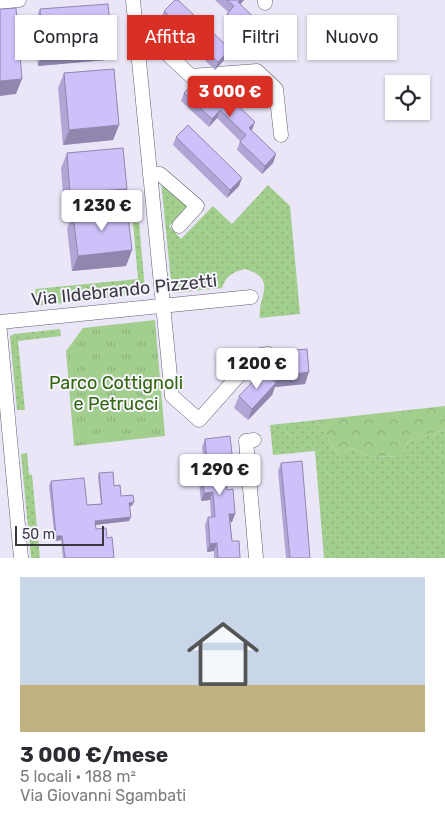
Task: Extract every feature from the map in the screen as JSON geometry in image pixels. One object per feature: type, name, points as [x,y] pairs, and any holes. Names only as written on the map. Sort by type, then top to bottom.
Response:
[{"type":"street","points":[[0,2],[19,0]]},
{"type":"street","points":[[133,0],[135,15]]},
{"type":"street","points":[[139,60],[172,396],[199,420],[256,356],[268,354]]},
{"type":"street","points":[[173,60],[190,76],[257,71],[276,89],[281,135]]},
{"type":"street","points":[[150,176],[160,174],[197,206],[179,226]]},
{"type":"street","name":"Via Ildebrando Pizzetti","points":[[0,322],[251,296]]},
{"type":"street","points":[[0,332],[21,558]]},
{"type":"street","points":[[254,440],[246,441],[256,558]]},
{"type":"green space","points":[[161,180],[189,207],[169,226],[181,239],[213,206],[232,224],[268,185],[290,206],[300,314],[260,318],[264,283],[255,273],[245,269],[230,275],[225,280],[222,288],[172,292]]},
{"type":"green space","points":[[139,222],[145,290],[143,294],[37,306],[35,289],[138,279],[133,223]]},
{"type":"green space","name":"Parco Cottignoli e Petrucci","points":[[155,320],[165,436],[74,446],[66,351],[83,328]]},
{"type":"green space","points":[[60,329],[61,336],[18,341],[25,410],[17,410],[10,336]]},
{"type":"green space","points":[[445,406],[445,432],[443,430],[409,441],[400,457],[368,456],[352,448],[338,455],[317,420]]},
{"type":"green space","points":[[317,420],[338,455],[352,448],[368,456],[400,457],[409,441],[443,430],[445,432],[445,558],[324,558],[315,451],[273,455],[270,425]]},
{"type":"green space","points":[[27,453],[29,474],[32,475],[40,558],[31,558],[21,454]]},
{"type":"building","points":[[175,0],[178,0],[194,15],[168,15],[164,11]]},
{"type":"building","points":[[227,0],[240,0],[238,2],[252,15],[228,15],[234,6]]},
{"type":"building","points":[[108,4],[109,15],[40,15],[40,9]]},
{"type":"building","points":[[16,8],[15,60],[20,60],[22,79],[0,81],[0,9]]},
{"type":"building","points":[[214,34],[224,43],[224,56],[218,62],[214,58]]},
{"type":"building","points":[[114,69],[119,125],[69,130],[64,73]]},
{"type":"building","points":[[199,77],[223,100],[228,96],[255,122],[249,128],[276,154],[265,166],[240,142],[246,135],[220,110],[212,119],[184,93]]},
{"type":"building","points":[[188,125],[242,178],[230,190],[176,137]]},
{"type":"building","points":[[123,148],[127,189],[70,193],[67,153]]},
{"type":"building","points":[[127,208],[132,250],[78,256],[73,214]]},
{"type":"building","points":[[307,349],[309,372],[278,376],[275,352]]},
{"type":"building","points":[[263,371],[276,383],[252,409],[239,396]]},
{"type":"building","points":[[230,436],[233,463],[224,464],[227,490],[233,489],[235,514],[229,514],[232,541],[239,541],[240,558],[218,558],[217,543],[210,544],[208,517],[215,517],[213,492],[204,493],[201,465],[207,464],[205,439]]},
{"type":"building","points":[[302,461],[310,558],[290,558],[281,463]]},
{"type":"building","points":[[113,472],[114,486],[120,485],[121,496],[133,495],[134,502],[129,503],[131,517],[95,521],[96,529],[106,528],[107,538],[112,537],[114,558],[65,558],[62,536],[56,536],[51,481],[84,478],[87,505],[102,504],[99,473]]}]
